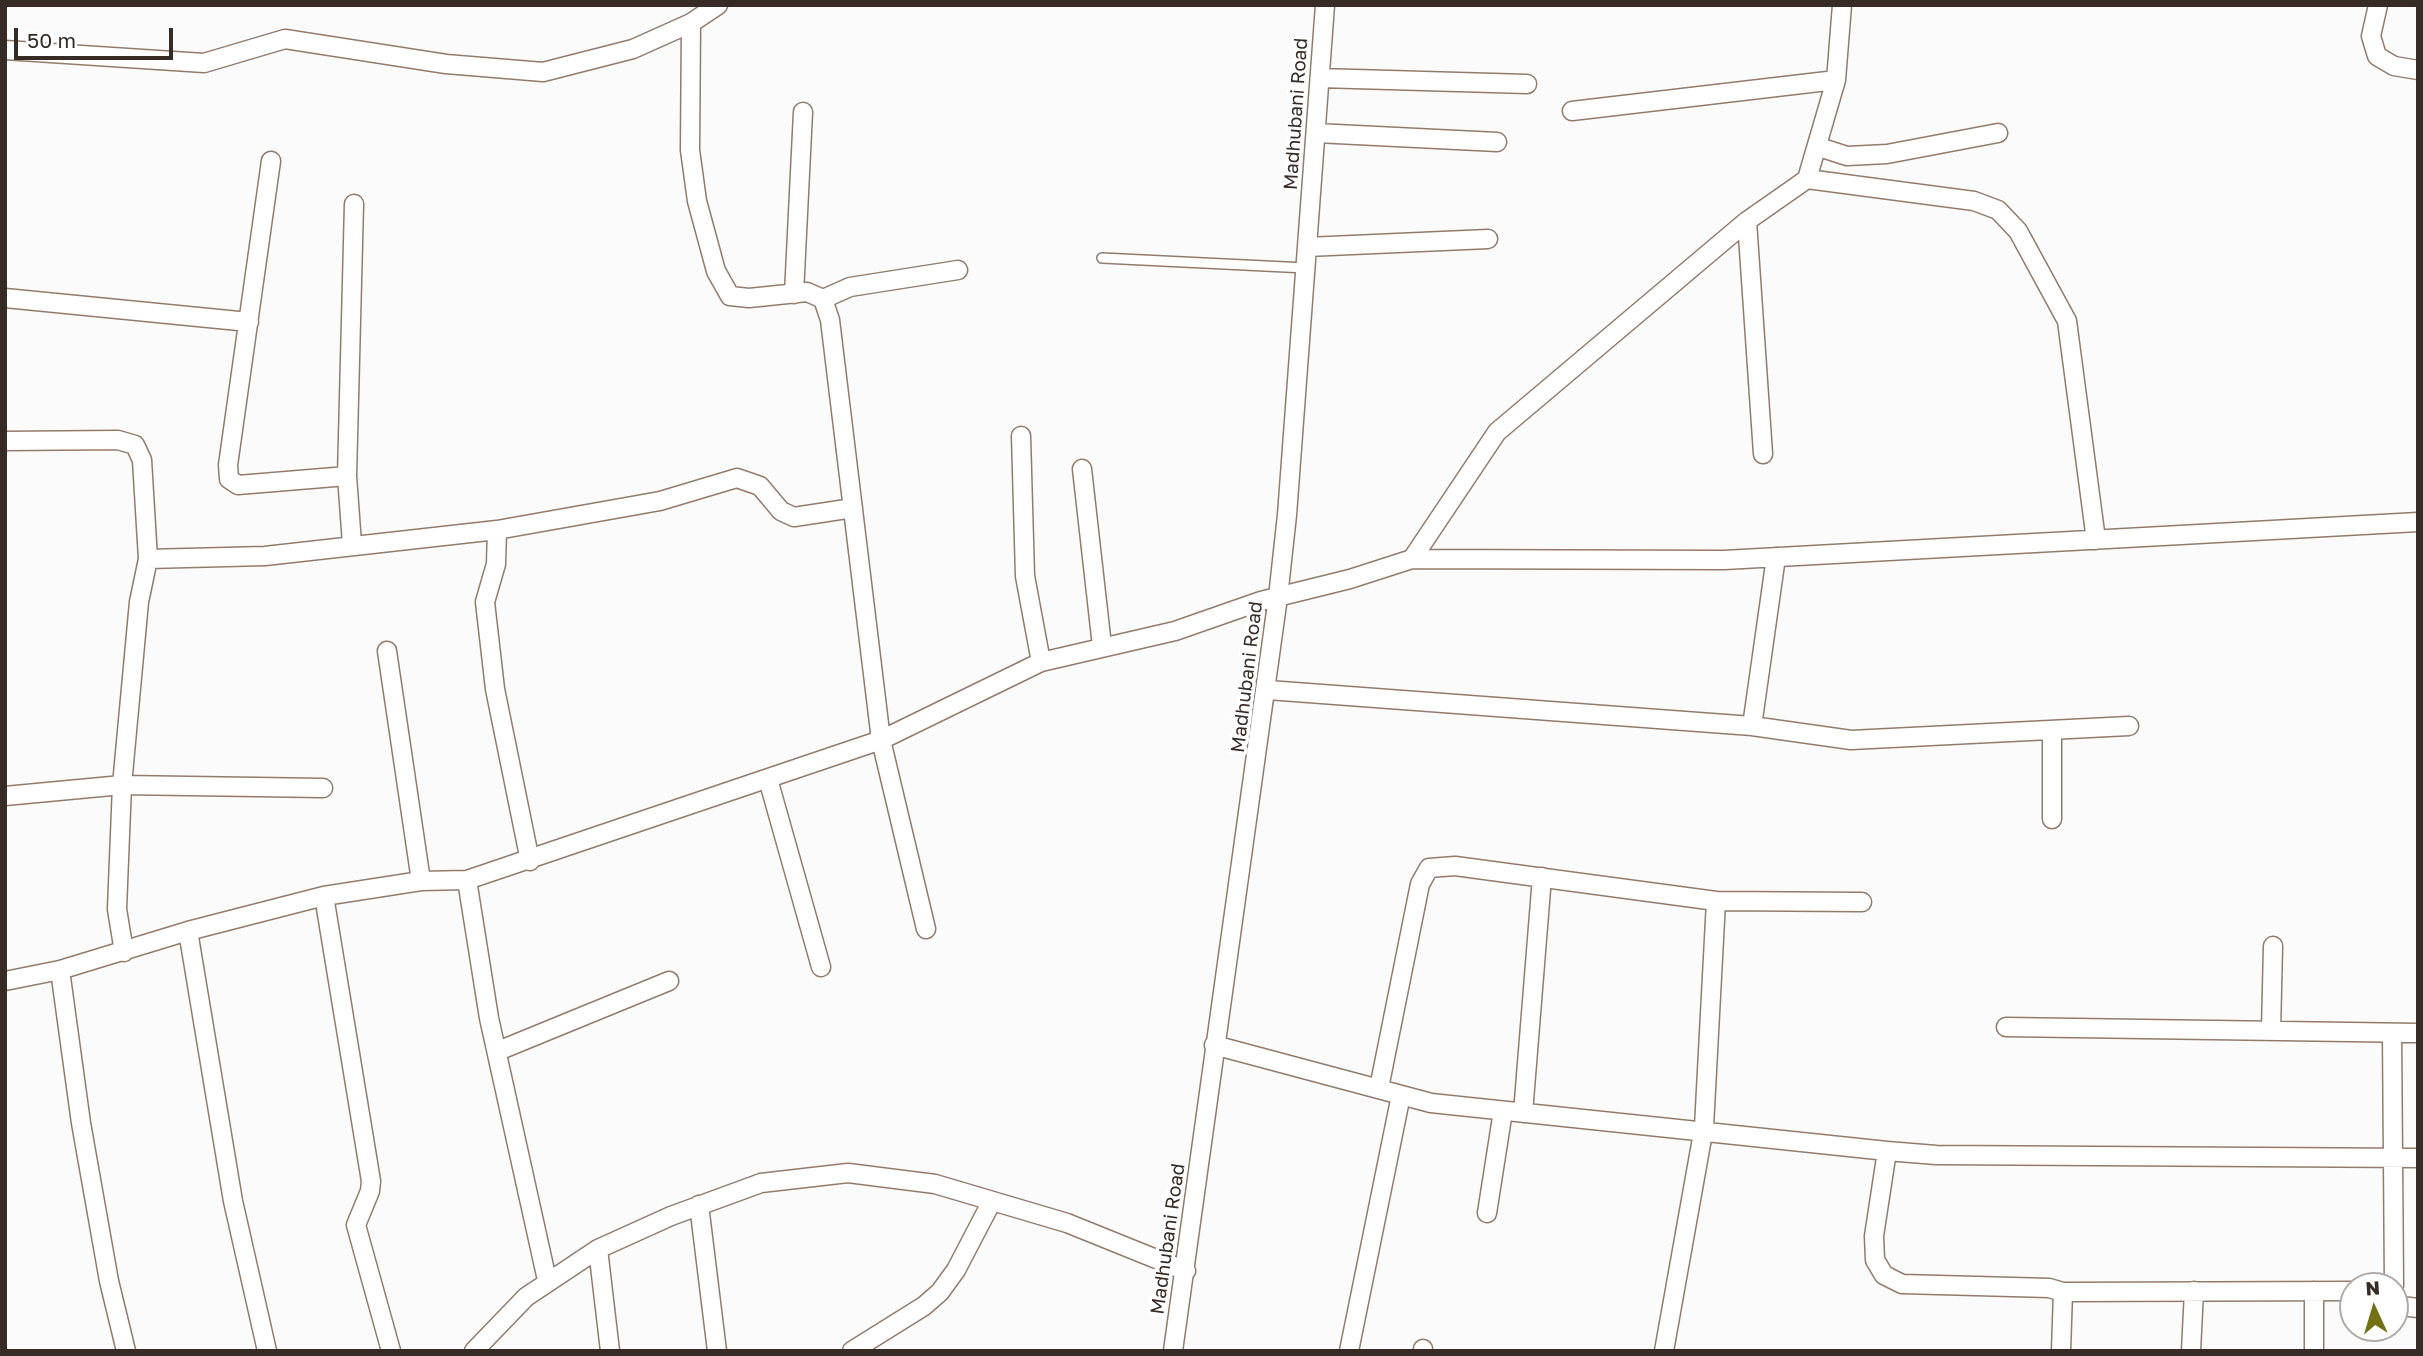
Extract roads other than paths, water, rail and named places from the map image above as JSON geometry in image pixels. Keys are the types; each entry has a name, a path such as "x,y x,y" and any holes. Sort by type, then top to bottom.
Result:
{"street":[{"path":"5,50 204,63 285,38 446,64 543,72 632,49 691,23 718,5"},
{"name":"Madhubani Road","path":"1173,1351 1186,1271 1214,1045 1268,690 1306,268 1325,5"},
{"path":"1412,559 1497,432 1746,221 1807,179 1819,147 1836,80 1842,5"},
{"path":"2378,5 2371,36 2377,56 2395,66 2418,70"},
{"path":"691,23 690,150 697,201 716,271 730,296 749,298 807,292 823,299 850,288 958,270"},
{"path":"1320,78 1527,84"},
{"path":"1572,111 1836,80"},
{"path":"794,294 803,112"},
{"path":"1819,147 1847,156 1887,154 1998,133"},
{"path":"1316,134 1497,142"},
{"path":"271,161 228,465 229,479 238,485 347,476"},
{"path":"1807,179 1973,201 1998,210 2018,230 2067,321 2096,540"},
{"path":"352,544 347,476 354,204"},
{"path":"1746,221 1763,454"},
{"path":"1307,247 1488,239"},
{"path":"5,298 248,322"},
{"path":"823,299 830,320 881,740 926,929"},
{"path":"1021,436 1025,576 1041,662"},
{"path":"5,441 118,440 135,445 142,460 148,559 139,602 122,785 117,909 124,952"},
{"path":"1082,469 1102,646"},
{"path":"148,559 265,556 352,544 497,530 660,501 737,478 760,486 780,511 794,517 853,508"},
{"path":"5,981 60,970 188,931 324,896 421,881 467,880 530,861 881,740 1041,662 1175,631 1278,597 1350,579 1412,559 1724,560 2418,522"},
{"path":"497,530 496,565 485,602 495,689 530,861"},
{"path":"1752,726 1776,557"},
{"path":"387,651 421,881"},
{"path":"1268,690 1752,726 1851,740 2129,726"},
{"path":"2052,730 2052,819"},
{"path":"768,779 821,967"},
{"path":"5,796 122,785 323,788"},
{"path":"1379,1088 1423,875 1429,868 1439,865 1716,901 1862,902"},
{"path":"1523,1113 1542,877"},
{"path":"467,880 489,1018 547,1280"},
{"path":"324,896 371,1181 370,1191 356,1225 391,1351"},
{"path":"1664,1351 1703,1133 1716,901"},
{"path":"188,931 233,1201 267,1351"},
{"path":"2271,1031 2273,946"},
{"path":"60,970 81,1123 109,1281 126,1351"},
{"path":"498,1051 669,981"},
{"path":"2006,1027 2418,1034"},
{"path":"2392,1033 2395,1272"},
{"path":"1214,1045 1431,1102 1886,1151 1936,1155 2393,1160 2418,1158"},
{"path":"1349,1351 1401,1095"},
{"path":"1488,1213 1503,1111"},
{"path":"1886,1151 1874,1237 1875,1261 1884,1275 1902,1284 2049,1288 2063,1292 2339,1291"},
{"path":"474,1351 489,1332 547,1280 597,1249 699,1205 761,1183 848,1173 935,1184 1067,1223 1186,1271"},
{"path":"852,1351 924,1306 940,1292 956,1270 992,1201"},
{"path":"699,1205 717,1351"},
{"path":"597,1249 610,1351"},
{"path":"2191,1351 2194,1291"},
{"path":"2314,1291 2314,1351"},
{"path":"2061,1351 2063,1292"}],"lane":[{"path":"1101,258 1306,268"}]}
